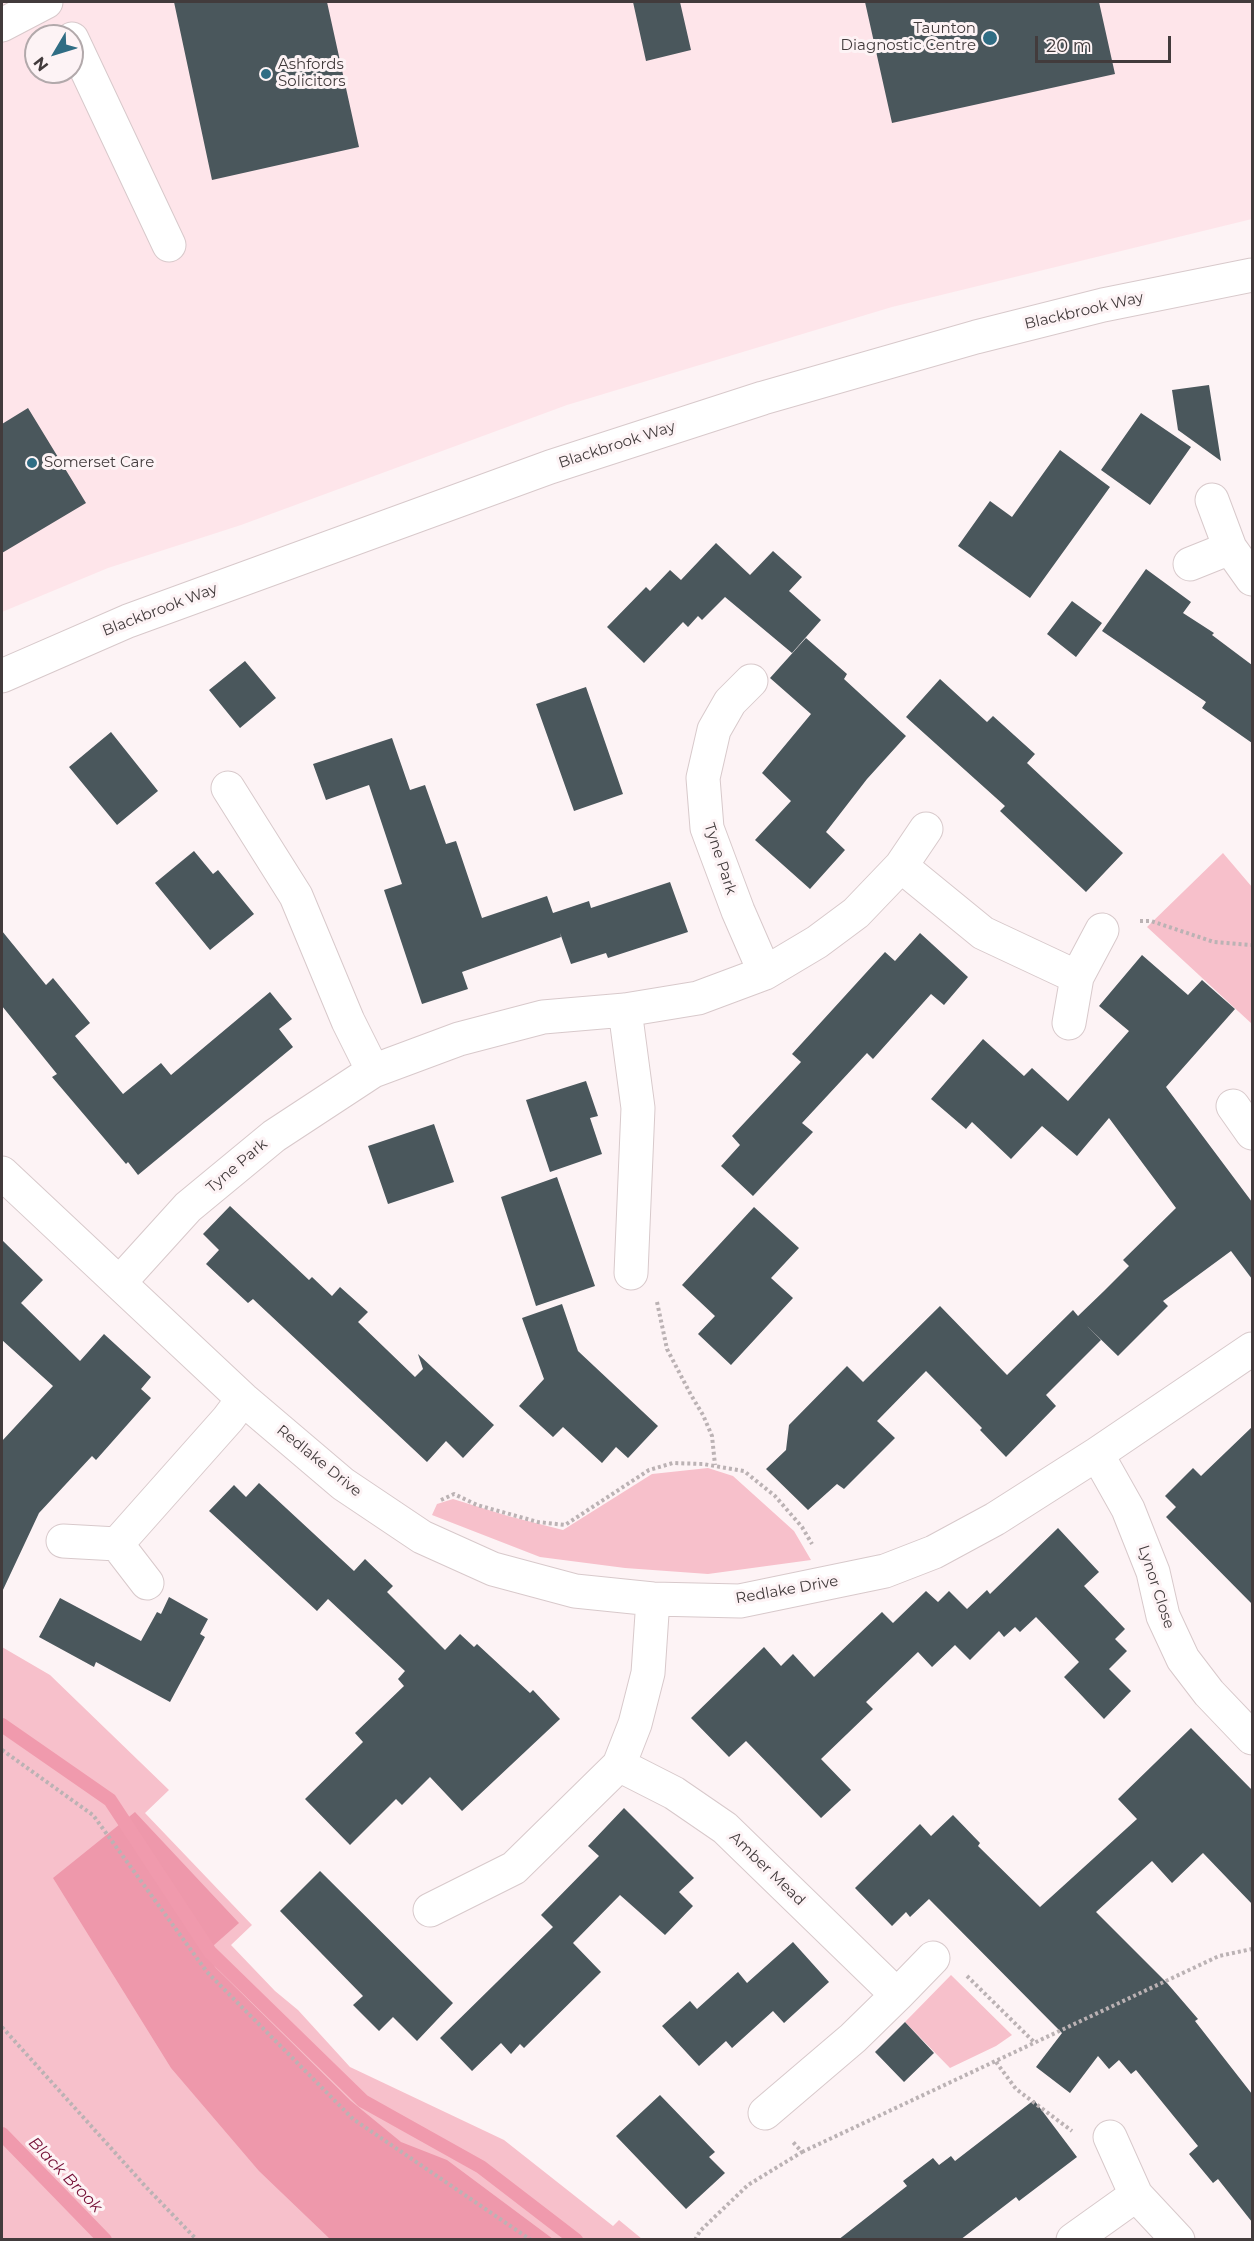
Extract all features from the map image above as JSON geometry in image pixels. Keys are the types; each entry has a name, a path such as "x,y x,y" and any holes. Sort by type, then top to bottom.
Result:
{"street":[{"path":"2,25 48,2 62,24"},
{"path":"84,65 169,245"},
{"name":"Blackbrook Way","path":"2,676 128,621 550,466 763,398 999,331 1103,305 1252,275"},
{"path":"1212,501 1230,548 1252,579"},
{"path":"1190,564 1230,548"},
{"name":"Tyne Park","path":"751,681 730,702 714,730 703,778 707,828 738,911 765,973"},
{"path":"228,788 296,896 348,1021 373,1071"},
{"name":"Tyne Park","path":"120,1282 188,1208 257,1150 274,1136 373,1071 459,1039 543,1017 625,1010 698,998 765,973 817,942 856,913 901,866 926,829"},
{"path":"901,866 983,933 1077,977"},
{"path":"1069,1023 1077,977 1102,930"},
{"path":"625,1010 638,1108 631,1273"},
{"path":"1233,1106 1252,1132"},
{"name":"Redlake Drive","path":"2,1173 243,1399 343,1484 422,1537 493,1569 575,1591 653,1599 740,1601 885,1571 934,1552 995,1519 1097,1454 1252,1349"},
{"path":"117,1544 243,1399"},
{"name":"Lynor Close","path":"1097,1454 1128,1509 1153,1572 1163,1616 1183,1659 1209,1693 1252,1738"},
{"path":"63,1541 117,1544 147,1583"},
{"path":"430,1910 514,1868 619,1764 635,1724 648,1673 653,1599"},
{"name":"Amber Mead","path":"619,1764 674,1793 725,1828 897,1995"},
{"path":"765,2113 853,2038 933,1958"},
{"path":"1110,2137 1136,2195 1178,2240"},
{"path":"1073,2240 1136,2195"}],"path":[{"path":"1102,930 1129,921 1151,921 1214,942 1252,945"},
{"path":"631,1273 642,1281 659,1304 661,1327 667,1349 712,1436 715,1465"},
{"path":"414,1531 429,1508 438,1500 454,1494 477,1505 538,1522 565,1524 649,1470 673,1463 715,1465 744,1471 775,1496 801,1527 819,1555 826,1584"},
{"path":"2,1749 93,1815 207,1972 352,2120 531,2240"},
{"path":"695,2240 700,2230 748,2185 802,2152 1219,1956 1252,1949"},
{"path":"933,1958 952,1961 1035,2043"},
{"path":"2,2027 146,2187 197,2240"},
{"path":"996,2062 1016,2090 1082,2138 1110,2137"},
{"path":"765,2113 802,2152"}],"shaded area":[{"path":"2,2 1252,2 1252,219 892,307 567,405 241,525 108,568 2,612"},
{"path":"1223,853 1252,887 1252,1024 1147,927"},
{"path":"708,1468 733,1476 794,1531 811,1560 708,1574 625,1568 540,1557 432,1515 437,1504 453,1499 563,1530 652,1474"},
{"path":"2,1647 50,1675 169,1790 145,1813 252,1925 231,1945 275,1991 298,2010 350,2067 504,2140 613,2226 619,2220 642,2239 2,2239"},
{"path":"135,1812 239,1923 205,1953 216,1968 351,2101 401,2142 447,2160 553,2239 330,2239 259,2171 171,2068 53,1878"},
{"path":"951,1975 1012,2035 996,2046 950,2068 905,2022"}],"building":[{"name":"Ashfords Solicitors","path":"174,2 327,2 359,147 212,180"},
{"path":"633,2 680,2 691,50 646,61"},
{"name":"Taunton Diagnostic Centre","path":"865,2 1099,2 1115,74 892,123"},
{"path":"1209,385 1221,461 1178,430 1172,390"},
{"name":"Somerset Care","path":"28,408 86,503 2,553 2,424"},
{"path":"1141,413 1191,447 1150,505 1101,470"},
{"path":"1060,450 1110,487 1030,598 958,546 990,501 1012,517"},
{"path":"716,543 750,575 773,551 802,577 789,591 821,620 792,653 725,597 702,620 698,616 688,627 683,622 644,663 607,627 646,587 650,591 670,570 681,580"},
{"path":"1146,569 1191,602 1183,613 1214,633 1212,635 1252,665 1252,743 1202,708 1206,702 1102,631"},
{"path":"1072,601 1102,623 1076,657 1047,634"},
{"path":"806,638 847,674 844,679 906,736 867,779 826,832 845,850 810,889 755,840 791,801 762,773 811,714 770,678"},
{"path":"245,661 276,698 240,728 209,690"},
{"path":"940,679 987,722 993,716 1035,754 1027,763 1123,853 1086,892 1000,811 1005,806 906,717"},
{"path":"586,687 623,794 574,811 536,704"},
{"path":"111,732 158,791 117,825 69,767"},
{"path":"392,738 410,790 425,785 446,844 456,841 482,918 547,896 553,913 589,901 591,908 670,882 688,932 608,958 606,953 571,964 560,933 561,937 462,972 468,989 422,1004 384,890 402,884 369,785 326,800 313,764"},
{"path":"194,851 213,874 218,870 254,914 210,950 155,883"},
{"path":"2,931 46,985 53,978 90,1023 75,1036 123,1094 161,1063 171,1075 270,992 292,1019 279,1029 293,1047 138,1175 52,1077 57,1074 2,1006"},
{"path":"920,933 968,977 944,1005 931,994 873,1059 867,1053 802,1123 813,1132 753,1196 721,1166 740,1145 732,1136 801,1062 792,1054 885,952 895,961"},
{"path":"1142,955 1188,995 1202,980 1235,1009 1166,1087 1252,1202 1252,1279 1231,1251 1163,1301 1168,1306 1118,1356 1087,1326 1101,1340 1046,1395 1056,1406 1006,1457 980,1430 982,1428 926,1371 877,1421 895,1438 844,1489 837,1484 808,1510 766,1469 786,1450 789,1425 847,1366 863,1382 940,1306 1007,1375 1073,1310 1078,1316 1104,1291 1129,1266 1123,1260 1176,1208 1109,1118 1077,1156 1042,1126 1011,1159 972,1122 966,1129 931,1099 983,1039 1024,1076 1032,1068 1068,1101 1129,1031 1099,1006"},
{"path":"586,1081 598,1116 590,1118 602,1154 550,1172 526,1100"},
{"path":"434,1124 454,1182 388,1204 368,1146"},
{"path":"557,1177 595,1286 536,1306 501,1197"},
{"path":"230,1206 309,1280 312,1277 332,1296 340,1287 368,1312 358,1322 415,1377 423,1369 418,1354 494,1425 463,1458 446,1441 427,1462 253,1299 248,1303 206,1264 219,1250 203,1234"},
{"path":"754,1207 799,1248 771,1278 793,1298 731,1365 698,1334 715,1316 682,1285"},
{"path":"2,1240 43,1280 21,1303 80,1361 104,1334 151,1377 141,1389 151,1398 96,1460 92,1456 39,1513 2,1592 2,1441 53,1386 2,1340"},
{"path":"562,1304 578,1351 658,1426 628,1458 616,1447 602,1463 563,1427 553,1437 519,1406 544,1379 522,1318"},
{"path":"1252,1427 1252,1604 1166,1517 1176,1507 1165,1496 1193,1468 1201,1476"},
{"path":"259,1483 354,1571 365,1559 393,1586 387,1592 445,1650 460,1634 474,1647 477,1644 530,1693 533,1690 560,1719 462,1811 430,1777 402,1805 396,1799 350,1845 305,1799 363,1742 355,1733 404,1686 398,1679 405,1671 328,1599 317,1611 209,1511 234,1485 246,1497"},
{"path":"1058,1528 1099,1572 1084,1586 1125,1629 1115,1639 1127,1651 1109,1669 1131,1691 1104,1719 1064,1677 1079,1662 1036,1617 1020,1632 1015,1627 1004,1637 999,1631 970,1660 955,1645 932,1667 918,1652 866,1702 873,1709 821,1759 851,1790 821,1818 746,1741 729,1757 691,1718 764,1647 781,1666 793,1654 814,1677 882,1612 893,1623 926,1591 938,1602 949,1591 967,1609 987,1590 990,1594"},
{"path":"169,1597 208,1619 200,1634 205,1637 170,1702 96,1662 94,1667 39,1637 60,1598 141,1641 157,1612 161,1614"},
{"path":"1191,1728 1252,1790 1252,1904 1203,1853 1172,1883 1152,1861 1096,1912 1167,1983 1198,2019 1195,2021 1252,2094 1252,2222 1218,2179 1213,2183 1189,2154 1198,2146 1136,2070 1131,2074 1119,2060 1109,2069 1098,2056 1070,2093 1036,2067 1062,2033 929,1899 910,1917 906,1912 892,1926 855,1888 920,1824 931,1836 953,1815 980,1843 978,1846 1040,1907 1137,1819 1118,1799"},
{"path":"624,1808 694,1878 679,1892 693,1906 665,1935 620,1895 573,1943 601,1972 524,2048 520,2044 511,2054 501,2043 472,2071 440,2038 553,1927 541,1915 599,1856 588,1846"},
{"path":"320,1871 453,2003 417,2041 393,2017 379,2031 353,2005 363,1996 280,1911"},
{"path":"793,1942 829,1982 784,2023 773,2011 732,2048 726,2041 699,2066 662,2026 690,2001 697,2009 738,1972 747,1983"},
{"path":"905,2022 934,2053 904,2082 875,2052"},
{"path":"660,2095 715,2152 709,2157 725,2173 686,2209 616,2136"},
{"path":"1034,2100 1077,2157 1019,2201 1016,2197 960,2240 838,2240 907,2186 903,2181 933,2158 939,2165 951,2156 955,2161"}],"waterway":[{"path":"2,1725 110,1800 210,1952 363,2101 481,2167 576,2240"},
{"name":"Black Brook","path":"2,2134 105,2240"}],"place":[{"name":"Taunton Diagnostic Centre","path":"990,38"},
{"name":"Ashfords Solicitors","path":"266,74"},
{"name":"Somerset Care","path":"32,463"}]}
